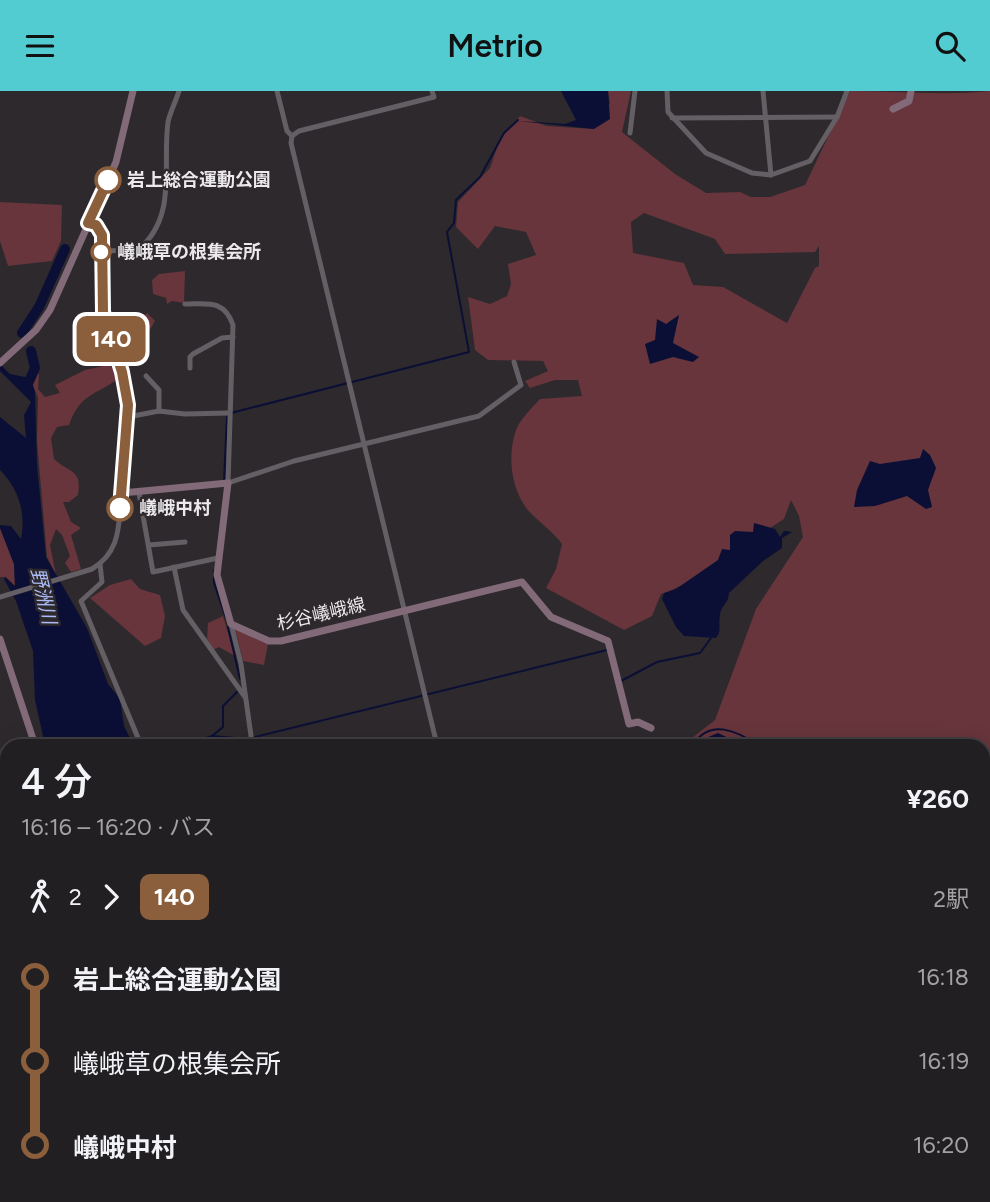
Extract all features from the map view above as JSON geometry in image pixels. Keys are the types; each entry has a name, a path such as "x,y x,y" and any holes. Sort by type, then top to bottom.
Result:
{"main road":[{"path":"0,363 36,330 50,310 124,141 133,91"},
{"path":"893,109 909,101 911,91"},
{"path":"88,223 100,229 103,312 122,372 128,417 122,493 228,483 218,558 218,587 230,624"},
{"name":"杉谷嶬峨線","path":"230,624 274,642 522,582 551,617 608,641 629,724 638,722 651,728"},
{"path":"0,639 32,739"}],"street":[{"path":"101,251 138,250 155,232 167,194 168,118 179,91"},
{"path":"276,91 287,131 292,136"},
{"path":"432,91 434,97 299,131 292,136 290,143 436,739"},
{"path":"630,134 635,91"},
{"path":"667,91 668,112 706,153 752,173 771,175 807,165 836,117 846,91"},
{"path":"763,91 771,175"},
{"path":"672,118 836,117"},
{"path":"185,304 210,302 224,309 233,325 228,413 228,483 295,461 484,414 521,385 514,362"},
{"path":"190,368 190,357 193,354 222,338 233,337"},
{"path":"146,376 159,390 159,411"},
{"path":"128,417 159,411 185,414 228,413"},
{"path":"0,597 100,564 115,548 122,493"},
{"path":"139,493 153,572 218,558"},
{"path":"149,545 186,542"},
{"path":"100,564 102,582 81,601 138,739"},
{"path":"174,567 183,610 246,698"},
{"path":"230,624 246,698 251,739"},
{"path":"0,664 6,657"}],"shaded area":[{"path":"608,91 631,91 622,132 675,174 706,193 740,192 751,197 770,197 805,185 850,91 990,91 990,739 691,739 715,720 756,609 803,537 799,516 791,500 784,519 770,528 754,524 754,532 710,567 686,583 661,594 652,616 624,630 546,588 556,569 562,544 531,514 517,491 511,461 513,440 520,422 540,399 582,396 578,380 555,380 530,388 525,381 548,371 543,361 488,360 475,350 468,297 490,304 507,296 511,284 508,264 536,255 526,232 495,226 478,249 456,227 458,202 490,168 500,139 520,116 547,126 594,129 610,103","holes":["644,213 715,239 725,254 815,252 819,246 819,266 815,268 787,323 723,287 693,285 684,263 633,253 631,222"]},
{"path":"0,202 62,205 61,241 52,261 8,266 0,241"},
{"path":"185,271 184,303 172,301 167,304 166,298 153,294 152,280 159,274"},
{"path":"147,313 155,321 142,343 145,359 125,369 119,357 130,349 128,335"},
{"path":"108,365 119,372 120,377 84,400 69,425 57,427 51,438 54,459 77,476 78,495 69,502 63,502 71,522 81,528 71,535 81,569 71,572 65,563 70,556 62,535 56,529 50,545 56,575 47,557 37,441 38,398 29,374 32,369 39,374 38,389 45,397 60,393 55,385 85,370"},
{"path":"0,528 14,564 15,586 6,577 0,577"},
{"path":"131,579 140,589 160,595 165,616 161,638 145,646 90,598 110,585"},
{"path":"223,616 235,656 219,647 213,650 207,639 208,623"},
{"path":"235,629 268,644 264,665 243,661"}],"water":[{"path":"561,91 608,91 610,119 594,129 518,121 565,124 576,120"},
{"path":"679,315 673,343 699,357 693,362 673,357 650,364 645,344 655,340 657,319 666,324"},
{"name":"野洲川","path":"0,364 10,374 30,378 35,392 37,465 46,557 87,628 108,684 120,699 124,726 130,739 44,739 35,700 33,651 16,601 4,579 5,577 15,586 14,564 0,528 0,525 11,526 21,539 20,502 7,477 0,470 0,417 26,438 24,415 31,402 0,371"},
{"path":"923,449 930,455 936,468 928,490 932,507 926,509 907,496 875,506 854,507 857,490 870,461 880,464 920,458"},
{"path":"754,523 775,529 780,537 784,531 792,532 782,538 782,548 763,561 729,593 721,612 716,638 684,636 676,627 662,599 664,593 676,589 718,560 722,549 730,550 730,535 735,531 753,532"},
{"path":"718,733 730,739 703,739"}],"waterway":[{"path":"231,413 469,352 447,232 454,223 456,200 480,177 504,133 518,120"},
{"path":"22,333 39,307 65,249"},
{"path":"29,390 27,386 35,368 31,351"},
{"path":"224,481 227,417"},
{"path":"214,570 214,583 226,618"},
{"path":"228,627 240,679"},
{"path":"621,681 657,662 700,653 711,638"},
{"path":"247,739 607,650"},
{"path":"212,736 223,727 223,706 238,691"},
{"path":"698,739 716,729 733,732 748,739"},
{"path":"204,739 212,736 247,739"}],"bus line":[{"name":"140","path":"108,180 88,223 96,225 102,235 100,295 122,372 128,405 120,508"}],"place":[{"name":"岩上総合運動公園","path":"108,180"},
{"name":"嶬峨草の根集会所","path":"101,252"},
{"name":"嶬峨中村","path":"120,508"}]}
